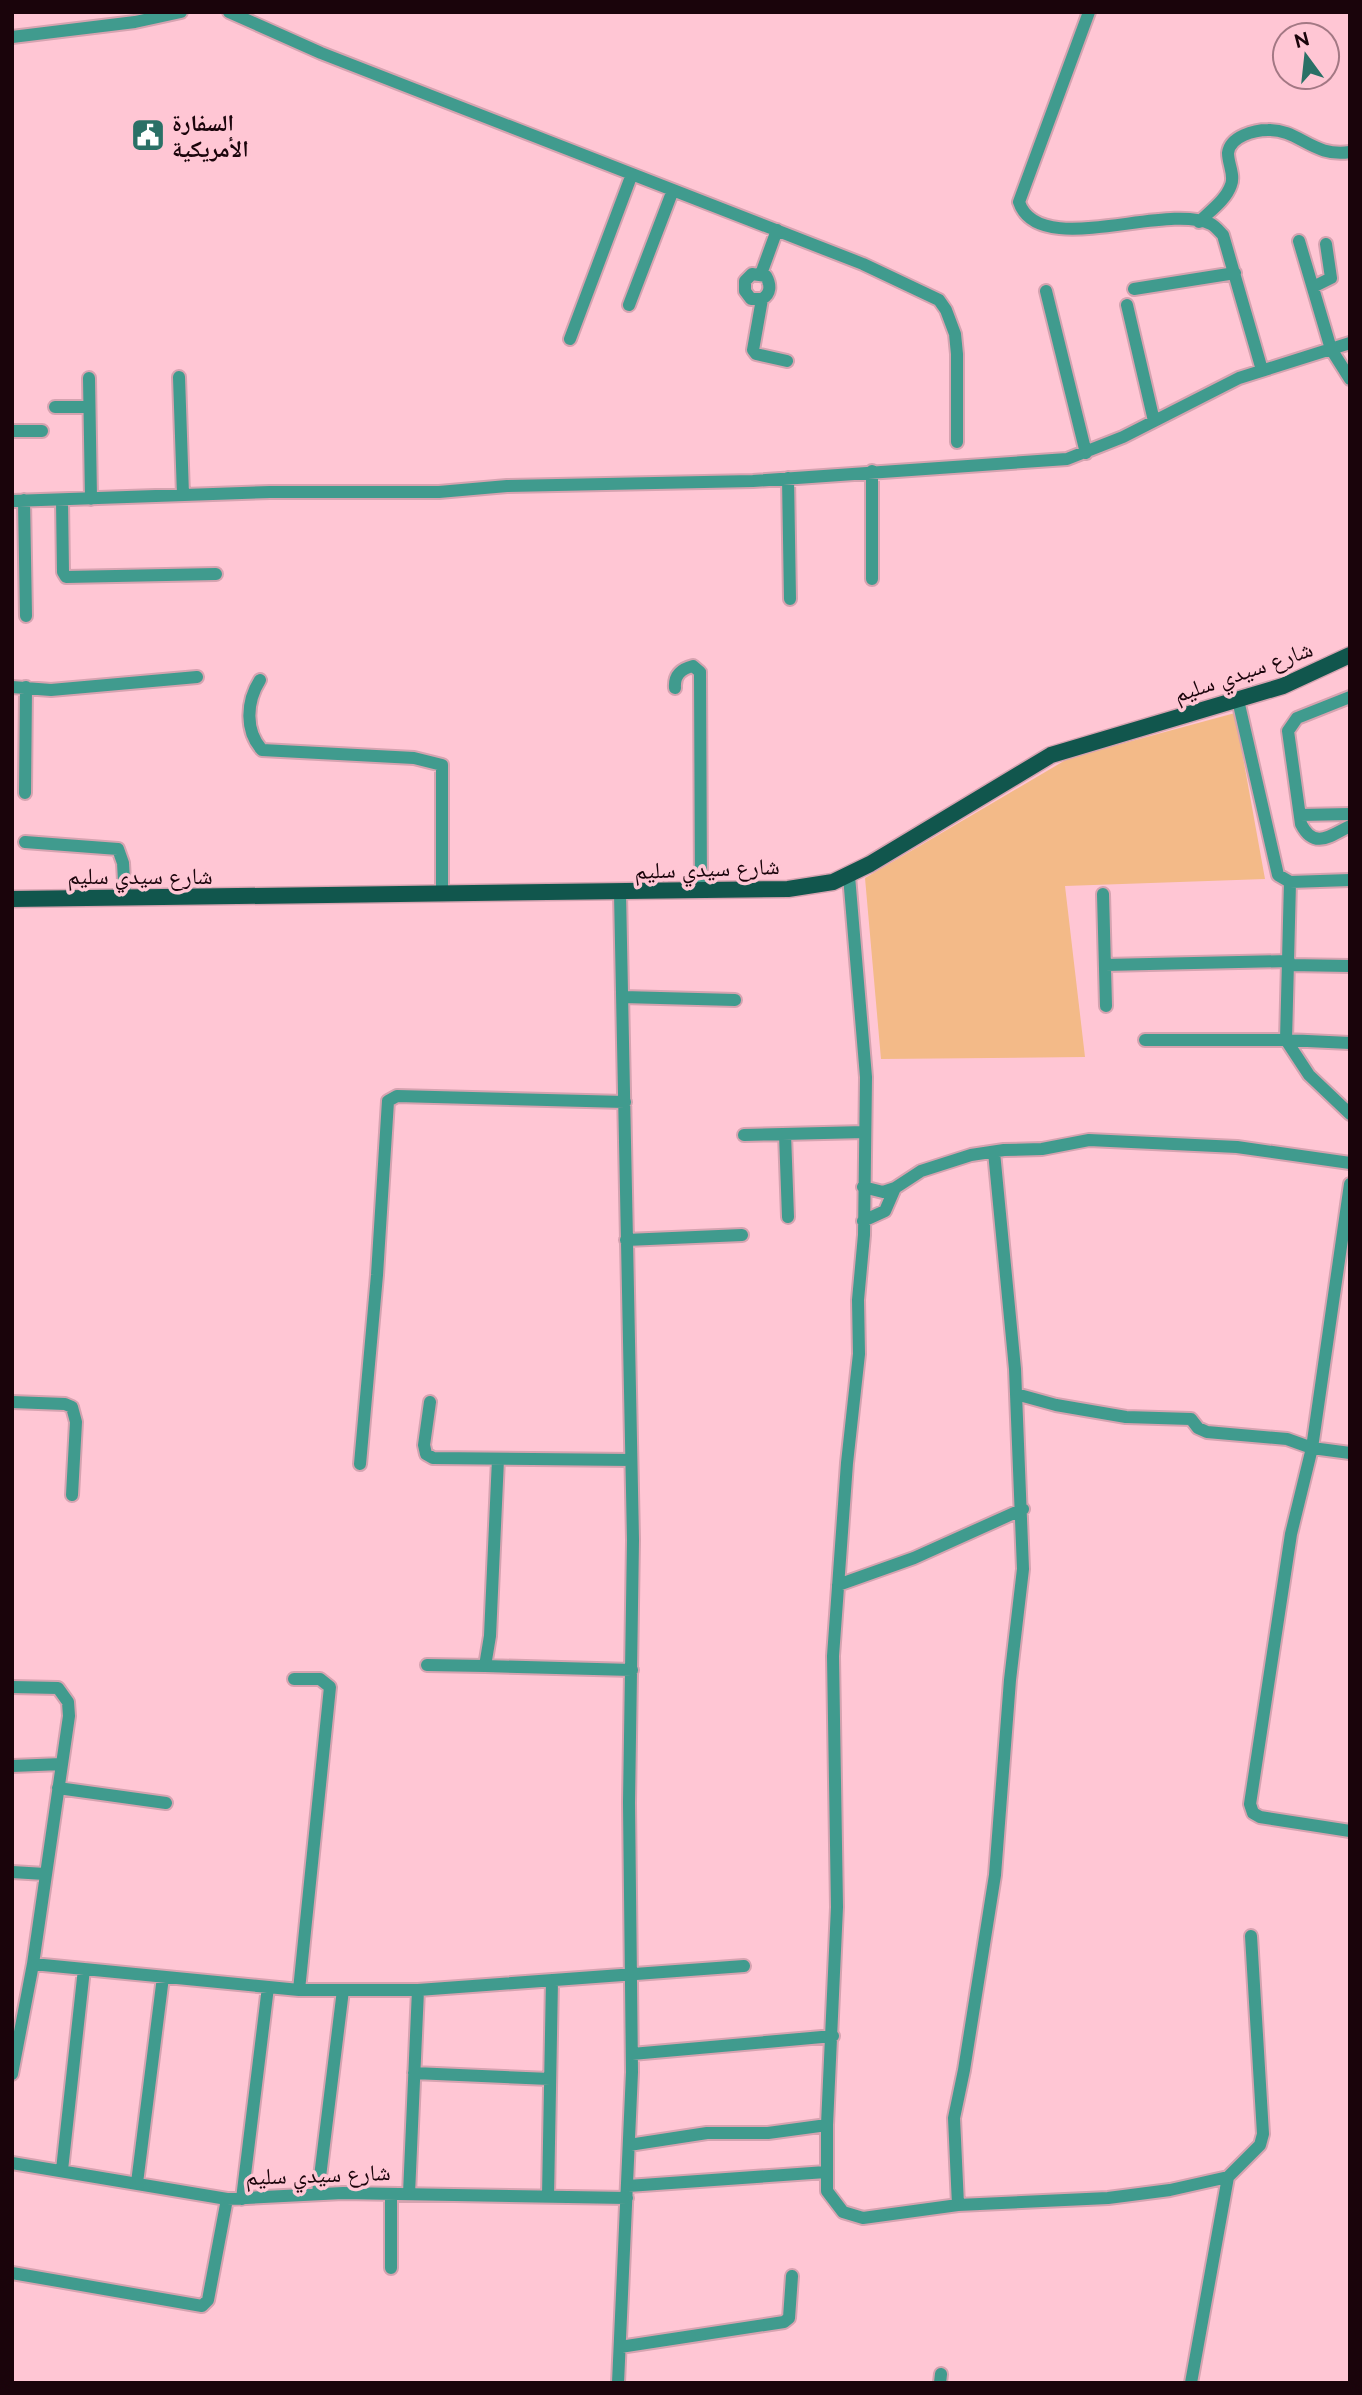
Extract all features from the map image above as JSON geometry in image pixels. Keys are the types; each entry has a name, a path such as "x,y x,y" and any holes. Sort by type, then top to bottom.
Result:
{"main road":[{"name":"شارع سيدي سليم","path":"12,899 620,893 814,886 849,876 1051,755 1306,678 1350,655"}],"street":[{"path":"12,37 135,22 181,12"},
{"path":"229,12 321,53 863,264 939,300 955,334 957,442"},
{"path":"1089,12 1018,202 1021,211 1028,219 1060,230 1106,224 1212,224 1223,235 1262,370"},
{"path":"1199,222 1228,193 1233,180 1228,153 1233,143 1244,135 1276,130 1328,154 1350,152"},
{"path":"570,339 632,174"},
{"path":"629,304 673,190"},
{"path":"761,274 777,230"},
{"path":"1299,241 1331,349 1350,379"},
{"path":"1313,287 1331,278 1326,244"},
{"path":"1135,289 1234,273"},
{"path":"761,274 767,279 770,287 768,294 762,299 751,299 744,288 750,275 761,274"},
{"path":"1046,291 1086,453"},
{"path":"762,299 753,350 756,354 787,361"},
{"path":"1127,305 1154,421"},
{"path":"26,616 18,500 439,492 507,485 789,478 1047,462 1086,453 1262,370 1350,343"},
{"path":"179,377 183,495"},
{"path":"89,378 91,499"},
{"path":"55,407 89,407"},
{"path":"12,431 43,431"},
{"path":"872,471 873,579"},
{"path":"789,478 790,599"},
{"path":"62,500 63,572 66,577 216,574"},
{"path":"675,688 674,681 680,671 693,666 701,672 701,891"},
{"path":"25,793 19,687 51,690 197,677"},
{"path":"260,680 249,711 254,738 262,750 414,758 442,765 442,895"},
{"path":"1350,697 1297,718 1288,731 1300,815 1307,835 1312,839 1325,838 1350,826"},
{"path":"1238,699 1278,875 1290,882 1350,880"},
{"path":"1300,815 1350,814"},
{"path":"25,842 118,849 123,863 125,898"},
{"path":"849,876 866,1077 863,1222 858,1300 859,1354 838,1585 832,1707 837,1895 826,2172 831,2200 843,2212 852,2216 876,2217 958,2205 1108,2198 1170,2190 1228,2177 1260,2145 1263,2134 1251,1936"},
{"path":"1290,882 1286,1040 1316,1083 1350,1114"},
{"path":"618,2383 632,2054 628,1803 632,1670 631,1460 620,893"},
{"path":"1103,894 1106,1006"},
{"path":"1105,965 1289,963 1350,966"},
{"path":"623,997 735,1000"},
{"path":"1145,1040 1350,1043"},
{"path":"360,1464 377,1275 388,1101 397,1096 625,1102"},
{"path":"744,1135 865,1132"},
{"path":"785,1134 788,1217"},
{"path":"863,1187 874,1191 895,1188 935,1165 994,1152 1113,1139 1237,1147 1350,1163"},
{"path":"958,2205 954,2118 970,2039 1003,1807 1010,1679 1024,1569 1016,1394 994,1152"},
{"path":"1350,1184 1312,1448 1291,1534 1250,1804 1253,1813 1260,1817 1350,1831"},
{"path":"863,1222 885,1211 895,1188"},
{"path":"626,1240 742,1235"},
{"path":"1016,1394 1056,1405 1125,1417 1191,1419 1199,1429 1207,1432 1287,1439 1312,1448 1350,1453"},
{"path":"12,1402 65,1404 72,1407 76,1422 72,1495"},
{"path":"430,1402 424,1446 429,1457 631,1460"},
{"path":"485,1666 490,1636 498,1459"},
{"path":"838,1585 914,1558 1023,1509"},
{"path":"426,1665 632,1670"},
{"path":"294,1679 320,1679 330,1687 299,1990"},
{"path":"12,1687 49,1685 58,1688 64,1694 69,1716 33,1964 12,2074"},
{"path":"12,1766 62,1764"},
{"path":"58,1788 166,1803"},
{"path":"12,1872 46,1874"},
{"path":"33,1964 299,1990 418,1990 744,1966"},
{"path":"62,2171 84,1969"},
{"path":"137,2183 163,1977"},
{"path":"548,2197 552,1980"},
{"path":"242,2199 268,1987"},
{"path":"318,2193 343,1990"},
{"path":"409,2194 418,1990"},
{"path":"632,2054 833,2036"},
{"path":"414,2073 550,2079"},
{"path":"629,2145 706,2133 768,2133 827,2125"},
{"name":"شارع سيدي سليم","path":"12,2163 227,2199 318,2193 548,2197 826,2172"},
{"path":"1191,2383 1228,2177"},
{"path":"391,2194 391,2268"},
{"path":"12,2273 202,2306 208,2300 227,2199"},
{"path":"620,2347 784,2322 789,2318 792,2276"}],"shaded area":[{"path":"1235,713 1265,879 1065,886 1085,1057 881,1059 865,878 1069,758"}],"place":[{"name":"السفارة الأمريكية","path":"148,135"}]}
